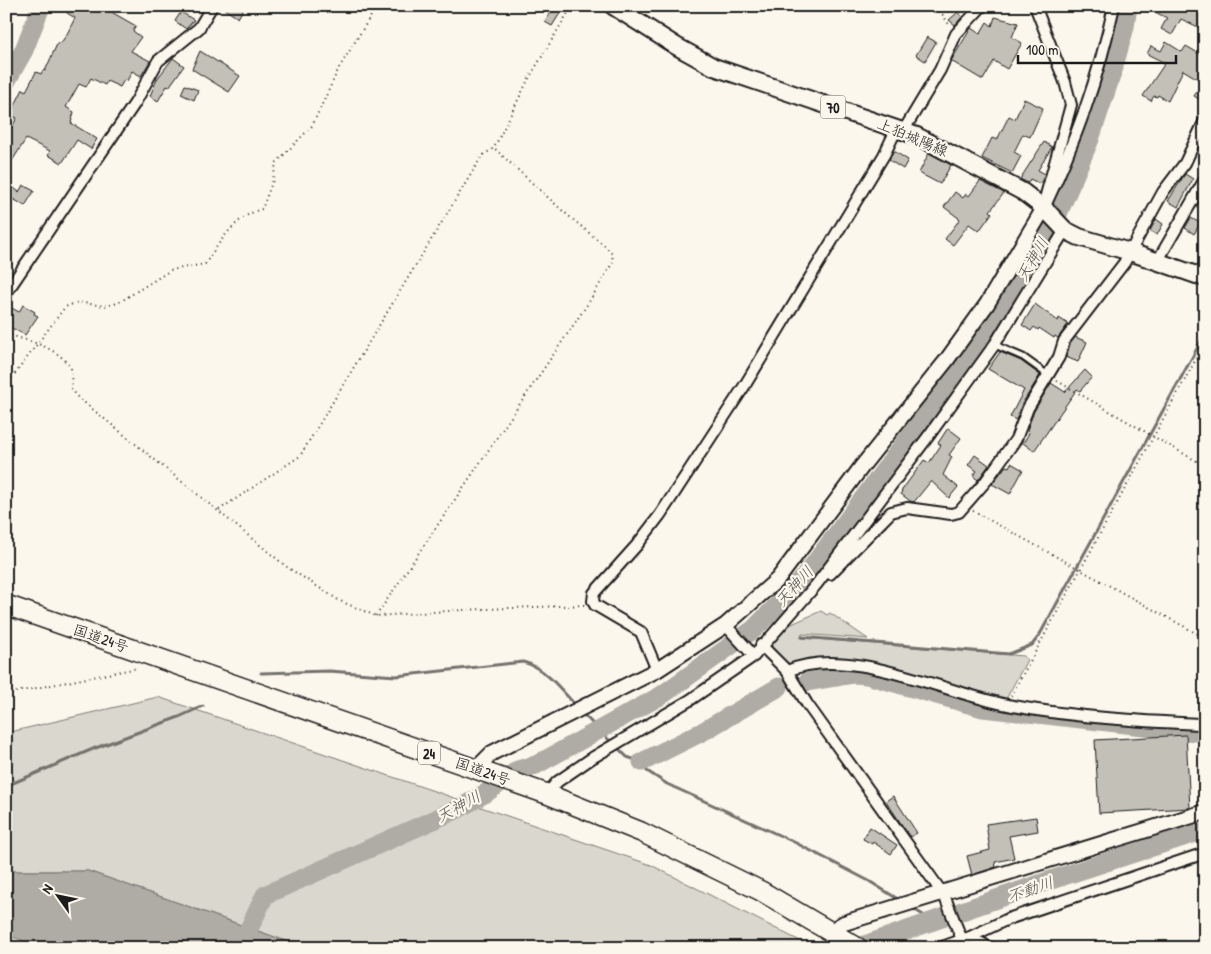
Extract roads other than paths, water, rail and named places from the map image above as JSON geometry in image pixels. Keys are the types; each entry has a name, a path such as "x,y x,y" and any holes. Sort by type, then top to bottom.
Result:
{"highway":[{"name":"国道24号","path":"6,606 547,794 641,832 761,891 858,948"}],"main road":[{"name":"上狛城陽線","path":"613,6 676,46 714,67 901,129 993,174 1023,192 1047,211 1063,228 1079,237 1204,276"}],"street":[{"path":"6,293 135,103 158,61 199,28 212,6"},
{"path":"657,670 641,632 595,605 593,601 594,593 631,552 660,515 745,385 884,155 940,70 956,34 982,6"},
{"path":"1035,6 1065,82 1070,105 1046,187 1047,211"},
{"path":"476,769 492,753 657,670 728,628 778,579 863,465 946,361 987,304 1047,211 1080,129 1104,54 1114,6"},
{"path":"816,585 828,576 891,512 907,508 951,514 959,512 986,481 1016,439 1028,408 1049,376 1059,357 1064,341 1114,277 1130,252 1163,192 1185,163 1205,120"},
{"path":"1157,262 1205,179"},
{"path":"547,794 557,782 592,758 690,700 761,646 816,585 995,344 1063,228"},
{"path":"728,628 752,654"},
{"path":"761,646 787,672 807,704 945,897 964,936 990,948"},
{"path":"787,672 796,668 830,663 854,664 898,674 977,699 1006,705 1115,719 1199,724"},
{"path":"834,933 844,923 945,897 1205,812"},
{"path":"939,948 1008,918 1205,853"}],"lane":[{"path":"995,344 1024,357 1049,376"}],"waterway":[{"path":"6,82 24,50 41,6"},
{"name":"天神川","path":"240,948 265,895 458,809 486,793 518,770 536,765 662,695 754,629 803,579 993,325 1058,214 1090,139 1112,73 1125,27 1128,6"},
{"path":"802,637 1009,654 1032,645 1039,636 1205,334"},
{"name":"天神川","path":"754,629 759,628"},
{"path":"261,673 329,671 396,676 523,662 546,674 577,707"},
{"path":"807,682 854,674 867,675 983,708 1205,733"},
{"path":"642,762 702,732 779,687"},
{"path":"6,786 93,749 179,717 203,706"},
{"name":"天神川","path":"581,712 612,743"},
{"path":"617,747 627,757 642,762 647,771 667,784 794,842 869,881 901,901"},
{"name":"不動川","path":"856,948 1048,881 1205,830"},
{"path":"910,907 935,922"}]}
